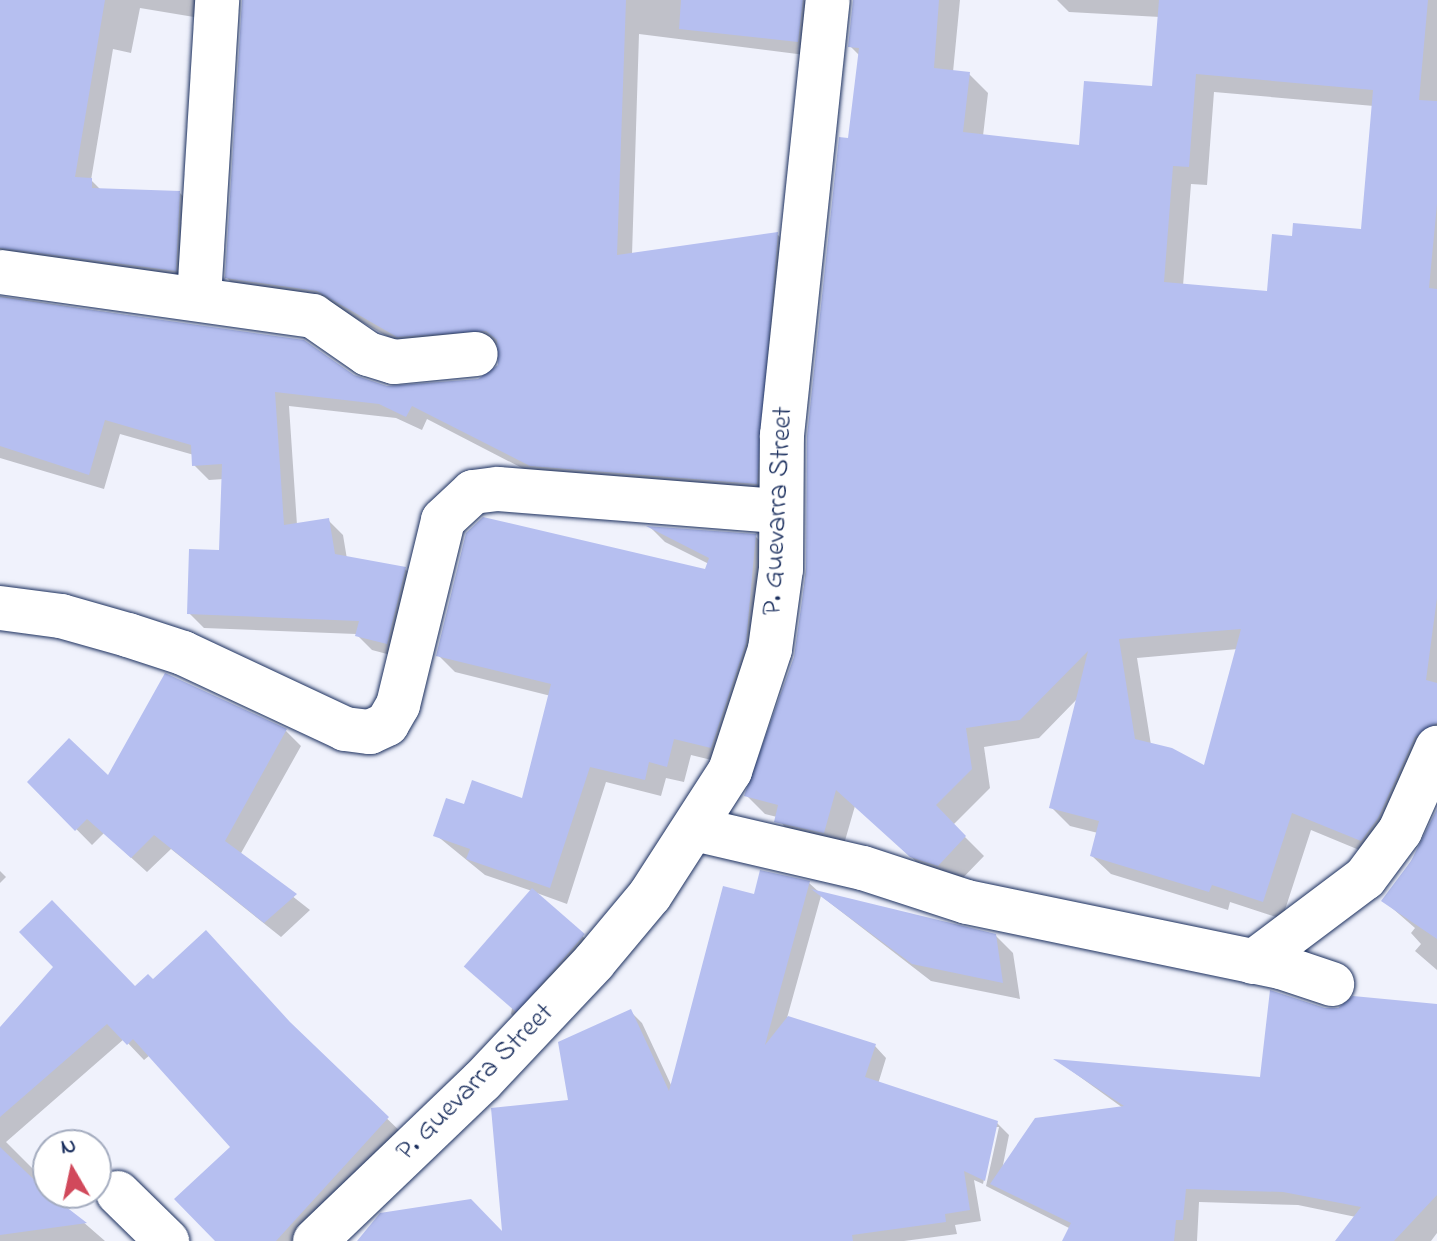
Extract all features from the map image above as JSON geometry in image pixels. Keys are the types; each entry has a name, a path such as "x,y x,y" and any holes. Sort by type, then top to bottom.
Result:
{"street":[{"path":"199,298 217,0"},
{"name":"P. Guevarra Street","path":"315,1241 537,1025 650,895 730,771 770,649 781,569 777,511 792,316 828,0"},
{"path":"0,272 313,316 368,354 394,362 476,354"},
{"path":"0,608 61,616 156,644 345,729 370,732 387,724 398,705 443,520 473,492 498,489 777,511"},
{"path":"1253,962 1365,878 1400,831 1437,748"},
{"path":"695,829 863,868 967,902 1253,962 1332,984"},
{"path":"118,1193 167,1241"}],"building":[{"path":"0,0 105,0 75,177 92,178 92,188 180,191 176,271 0,248"},
{"path":"242,0 626,0 617,255 778,232 757,484 530,466 412,406 406,417 379,404 275,392 284,525 329,518 335,554 406,567 387,644 355,636 359,621 187,614 189,549 219,550 222,464 192,466 191,445 105,420 89,475 0,446 0,297 304,340 354,375 387,386 478,379 498,365 497,340 486,331 397,337 317,291 225,278"},
{"path":"681,0 803,0 798,42 679,29"},
{"path":"853,0 939,0 934,68 970,72 963,132 1079,145 1084,81 1152,86 1159,0 1428,0 1419,100 1437,101 1437,204 1429,288 1437,289 1437,598 1426,680 1437,683 1437,723 1415,737 1378,818 1361,841 1292,813 1263,902 1212,885 1209,892 1090,856 1099,821 1049,808 1088,651 1020,720 966,728 972,769 936,805 966,836 938,866 910,857 836,790 824,833 774,822 778,805 744,796 794,657 806,572 807,436 839,137 848,138 859,48 848,47","holes":["1196,74 1373,90 1361,229 1293,223 1292,236 1272,234 1267,291 1164,282 1173,166 1189,167","1241,629 1204,765 1172,748 1135,739 1119,639"]},
{"path":"483,517 705,569 709,558 646,526 756,534 746,643 711,748 674,739 667,767 649,762 645,780 590,767 550,888 466,859 470,849 433,836 446,798 464,804 472,780 522,798 551,684 436,656 466,533"},
{"path":"165,673 287,729 225,841 297,894 264,923 154,835 131,858 87,819 75,831 27,782 69,738 108,775"},
{"path":"1437,809 1437,939 1381,901 1411,861"},
{"path":"760,870 810,881 765,1045 788,1016 876,1044 865,1077 998,1121 985,1181 964,1171 970,1210 945,1214 946,1222 852,1235 853,1241 357,1241 380,1213 471,1199 502,1231 491,1108 568,1100 558,1042 631,1009 669,1091 723,886 754,894"},
{"path":"532,888 585,934 517,1012 464,966"},
{"path":"811,889 996,934 1003,983 912,964"},
{"path":"52,900 135,986 148,974 153,979 206,930 290,1022 389,1117 276,1241 215,1241 174,1199 230,1147 133,1039 127,1045 107,1024 0,1117 0,1027 53,967 19,932"},
{"path":"1270,990 1325,1008 1338,1008 1353,996 1437,1004 1437,1195 1394,1241 1335,1241 1361,1207 1283,1192 1186,1189 1183,1220 1176,1220 1174,1241 1062,1241 1071,1223 990,1184 1035,1118 1124,1106 1053,1059 1260,1077"},
{"path":"0,1147 32,1178 32,1209 69,1209 87,1223 0,1235"}]}
